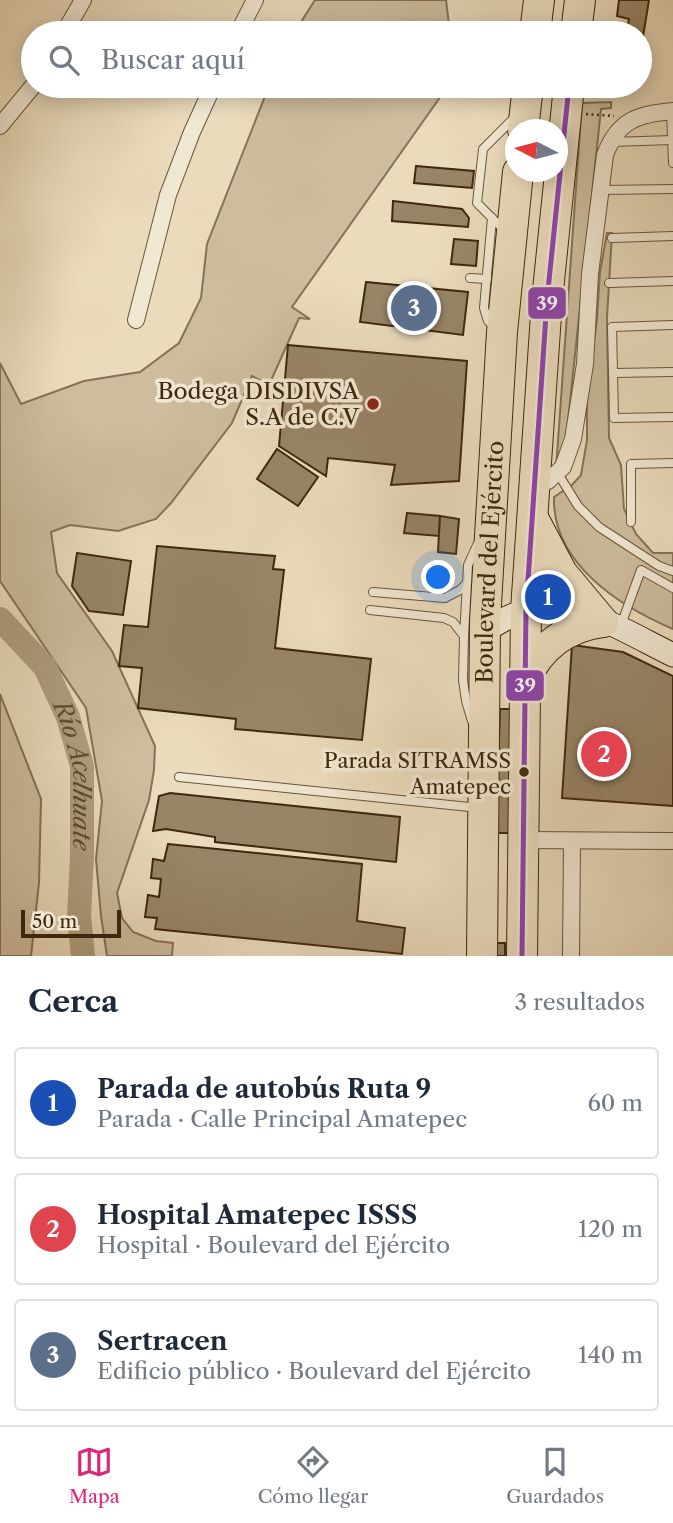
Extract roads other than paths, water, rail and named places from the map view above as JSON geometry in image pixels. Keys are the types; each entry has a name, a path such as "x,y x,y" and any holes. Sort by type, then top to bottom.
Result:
{"highway":[{"path":"536,21 539,0"},
{"path":"577,21 580,0"},
{"name":"Boulevard del Ejército","path":"522,956 526,610 541,491 547,300 568,99"},
{"name":"Boulevard del Ejército","path":"482,956 482,746 475,634 491,521 502,332 502,228 515,182"},
{"path":"541,491 562,573 611,625"},
{"path":"525,681 537,658 555,639 578,627 611,625"}],"street":[{"path":"72,21 83,0"},
{"path":"244,21 255,0"},
{"path":"0,126 23,98"},
{"path":"136,320 168,195 208,98"},
{"path":"541,491 563,467 573,439 585,364 590,274 605,155 620,128 635,118 672,111"},
{"path":"475,634 526,610 546,606 566,608 585,613 673,656"},
{"path":"522,840 673,841"},
{"path":"570,956 572,841"}],"lane":[{"path":"502,332 491,326 485,316 487,279 502,228 477,202 483,149 526,107"},
{"path":"672,111 673,163"},
{"path":"610,142 673,140"},
{"path":"601,190 673,189"},
{"path":"612,237 673,236"},
{"path":"470,278 487,279"},
{"path":"609,283 673,281"},
{"path":"673,325 612,327 614,418 673,417"},
{"path":"613,373 673,372"},
{"path":"631,522 631,464 673,463"},
{"path":"541,491 579,506 599,527 659,566 673,570"},
{"path":"475,634 467,583 471,556 491,521"},
{"path":"611,625 641,570 673,588"},
{"path":"373,592 445,598 467,583"},
{"path":"370,611 444,618 475,634"},
{"path":"179,777 482,808"}],"waterway":[{"name":"Río Acelhuate","path":"0,619 45,667 68,717 82,766 79,916 83,956"}],"place":[{"name":"Sertracen","path":"414,308"},
{"name":"Bodega DISDIVSA S.A de C.V","path":"373,404"},
{"name":"Parada de autobús Ruta 9","path":"548,597"},
{"name":"Hospital Amatepec ISSS","path":"604,754"},
{"name":"Parada SITRAMSS Amatepec","path":"524,772"}]}
